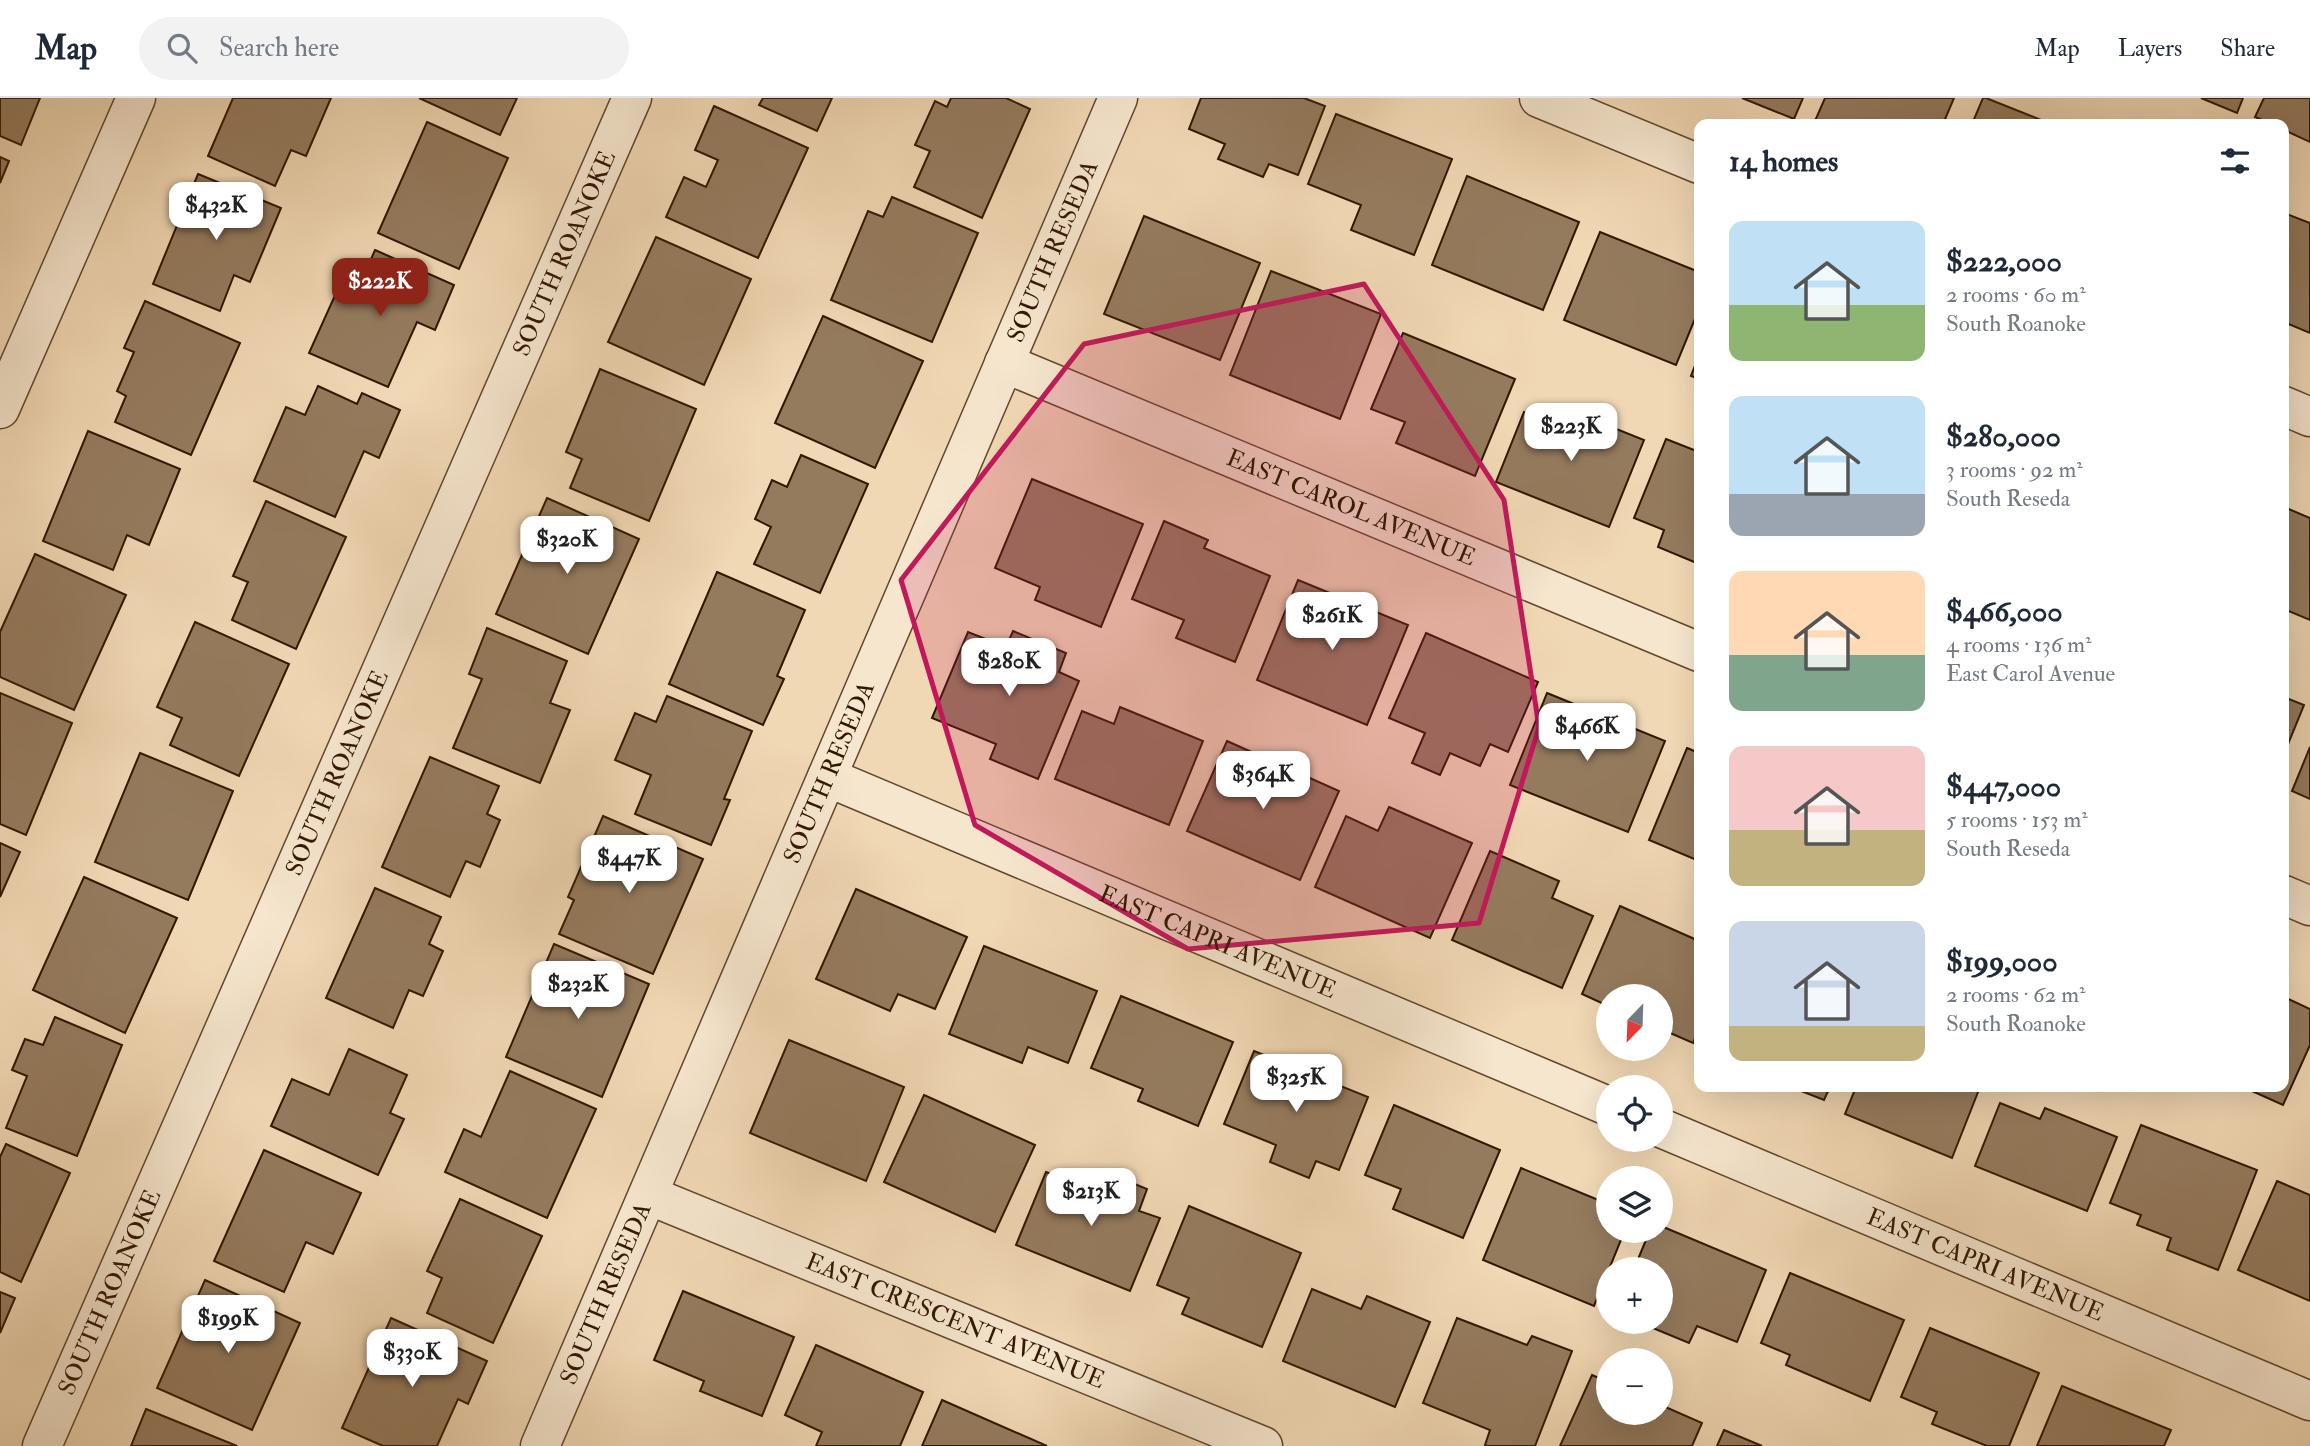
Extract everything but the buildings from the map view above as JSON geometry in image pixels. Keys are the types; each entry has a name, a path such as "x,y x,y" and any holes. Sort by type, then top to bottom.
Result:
{"street":[{"path":"0,409 136,98"},
{"name":"SOUTH ROANOKE","path":"42,1446 632,98"},
{"name":"SOUTH RESEDA","path":"540,1446 1118,98"},
{"path":"1539,98 1694,162"},
{"name":"EAST CAROL AVENUE","path":"1004,363 1694,650"},
{"path":"2289,408 2310,417"},
{"name":"EAST CAPRI AVENUE","path":"827,777 1596,1101"},
{"path":"2289,897 2310,906"},
{"name":"EAST CAPRI AVENUE","path":"1673,1133 2310,1401"},
{"name":"EAST CRESCENT AVENUE","path":"648,1195 1263,1446"}],"highlighted area":[{"path":"1364,284 1504,500 1539,727 1479,923 1188,949 975,825 901,580 1084,344"}]}
